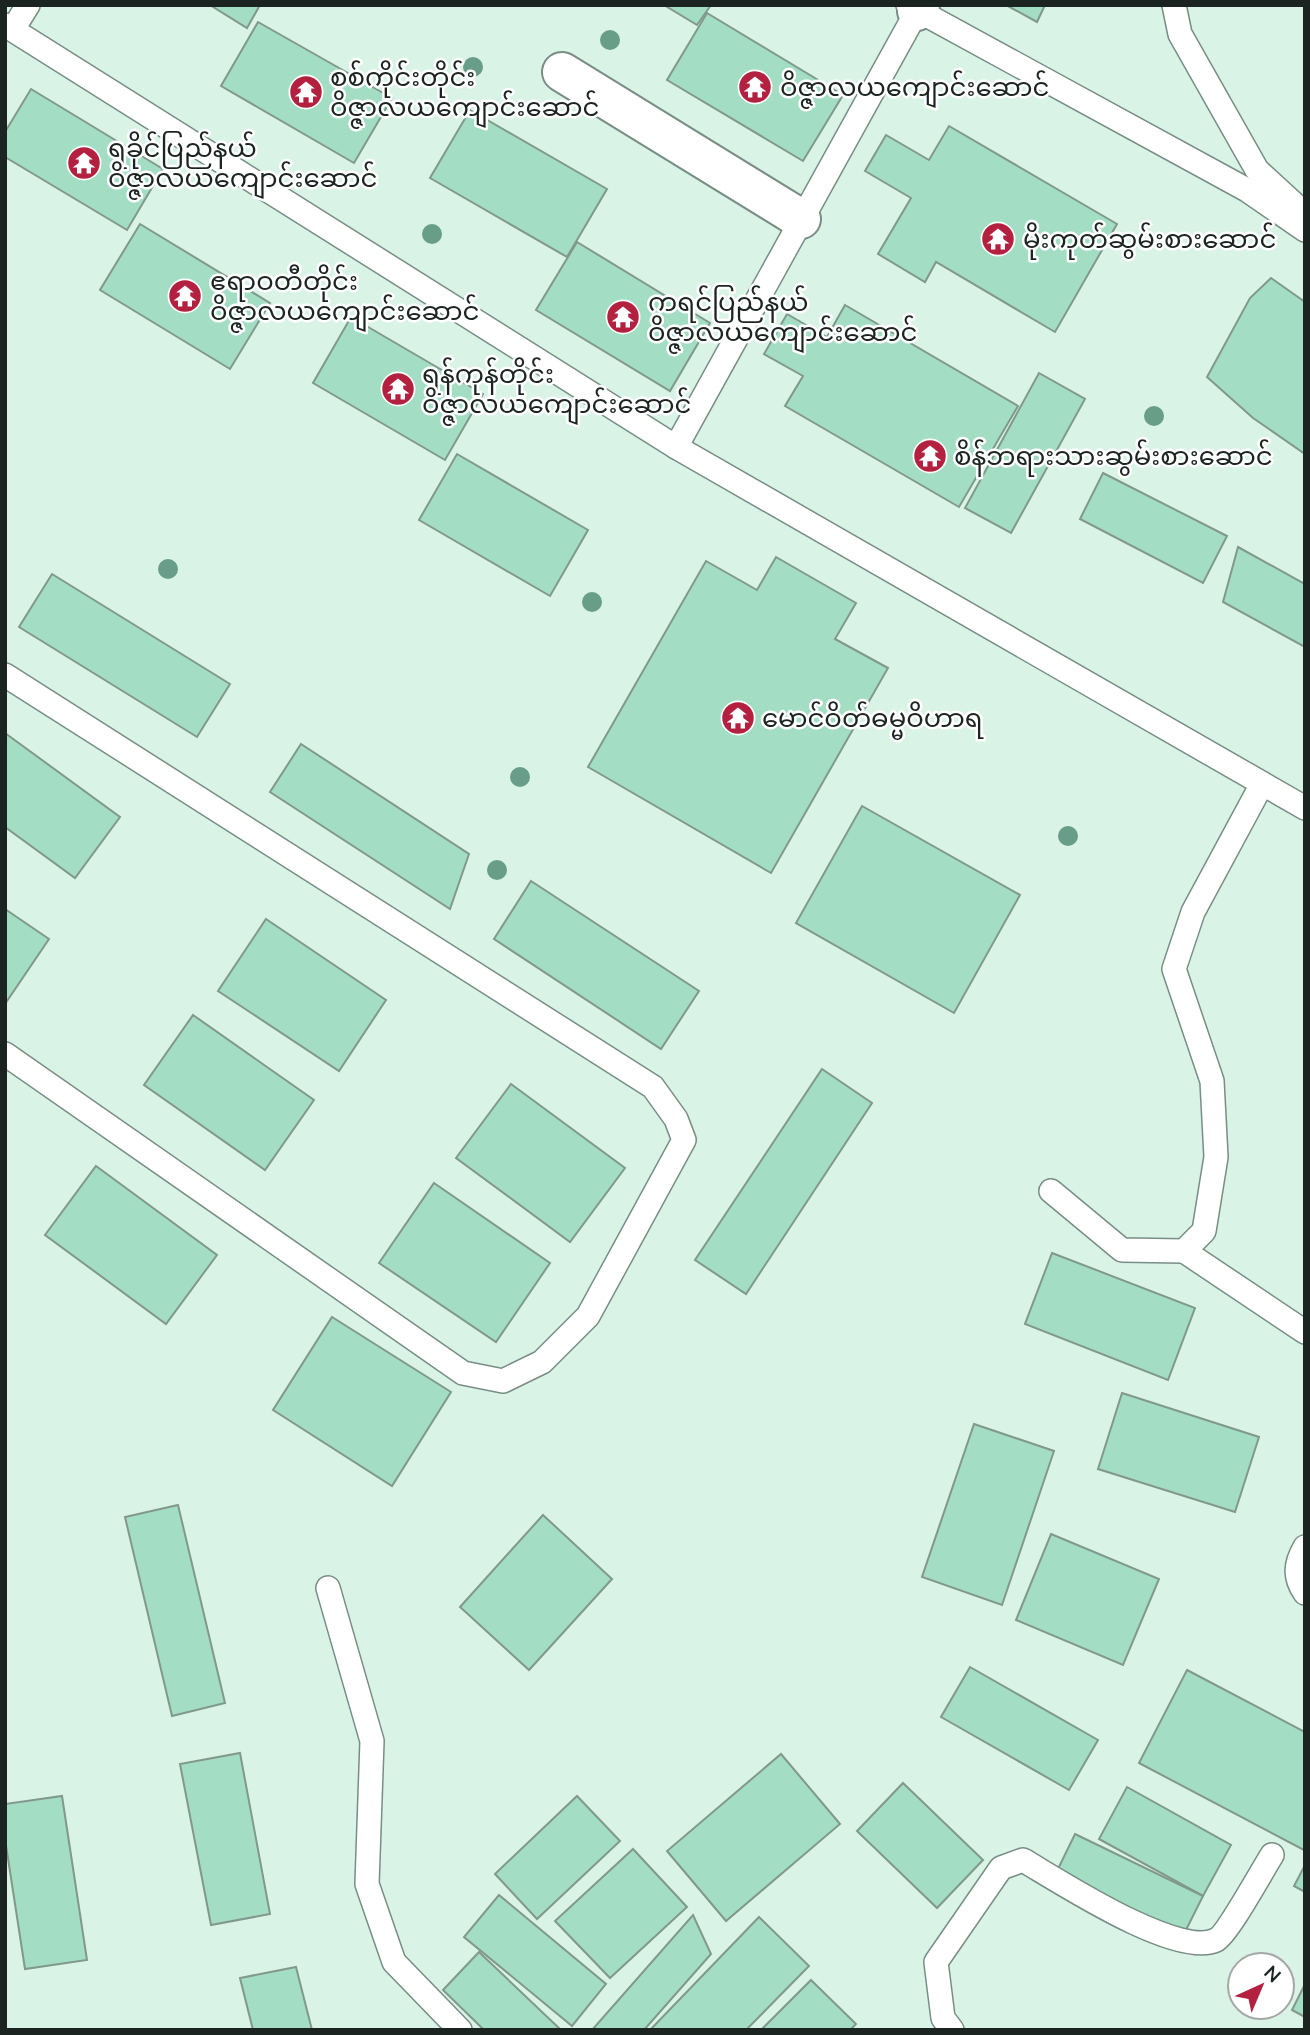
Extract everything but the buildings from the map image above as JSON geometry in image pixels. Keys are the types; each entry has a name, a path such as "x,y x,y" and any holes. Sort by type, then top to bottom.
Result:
{"street":[{"path":"562,72 801,219"}],"lane":[{"path":"28,5 9,27 676,447 1305,808"},
{"path":"1174,5 1180,34 1257,170 1305,214"},
{"path":"676,447 915,7 1247,190 1305,230"},
{"path":"5,675 653,1087 676,1119 684,1140 588,1316 542,1362 503,1381 463,1373 5,1054"},
{"path":"1184,1251 1204,1231 1216,1157 1212,1082 1174,969 1193,912 1262,784"},
{"path":"1051,1191 1122,1250 1184,1251 1305,1332"},
{"path":"1305,1547 1297,1559 1297,1581 1305,1593"},
{"path":"328,1588 372,1741 367,1884 394,1962 460,2030"},
{"path":"952,2030 943,2018 936,1962 1001,1868 1023,1860 1115,1915 1200,1945 1219,1939 1272,1855"}],"place":[{"name":"ဝိဇ္ဇာလယကျောင်းဆောင်","path":"755,87"},
{"name":"စစ်ကိုင်းတိုင်း ဝိဇ္ဇာလယကျောင်းဆောင်","path":"306,92"},
{"name":"ရခိုင်ပြည်နယ် ဝိဇ္ဇာလယကျောင်းဆောင်","path":"84,163"},
{"name":"မိုးကုတ်ဆွမ်းစားဆောင်","path":"998,239"},
{"name":"ဧရာဝတီတိုင်း ဝိဇ္ဇာလယကျောင်းဆောင်","path":"185,296"},
{"name":"ကရင်ပြည်နယ် ဝိဇ္ဇာလယကျောင်းဆောင်","path":"623,317"},
{"name":"ရန်ကုန်တိုင်း ဝိဇ္ဇာလယကျောင်းဆောင်","path":"398,389"},
{"name":"စိန်ဘရားသားဆွမ်းစားဆောင်","path":"930,456"},
{"name":"မောင်ဝိတ်ဓမ္မဝိဟာရ","path":"738,718"}]}
